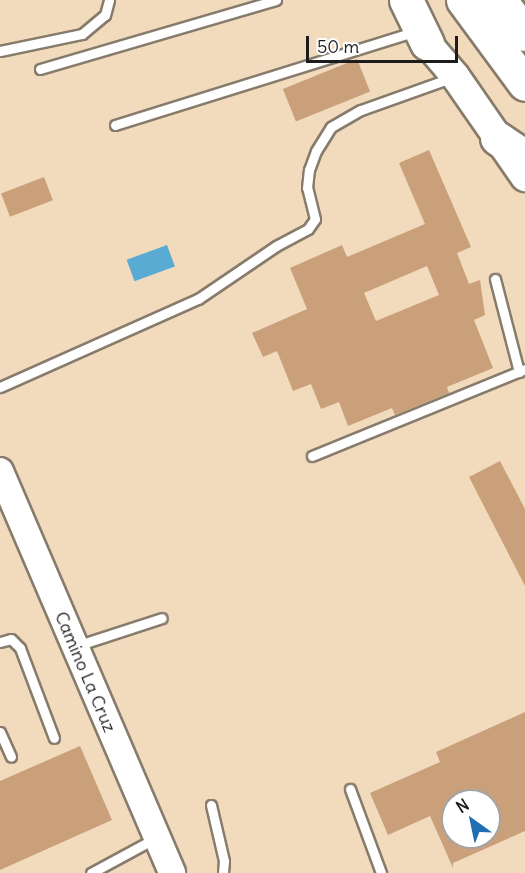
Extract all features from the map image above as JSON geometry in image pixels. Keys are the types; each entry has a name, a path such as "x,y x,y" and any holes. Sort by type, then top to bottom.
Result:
{"highway":[{"path":"406,0 422,36"},
{"path":"463,0 525,84"},
{"path":"500,0 525,34"},
{"path":"497,138 525,158"}],"main road":[{"path":"422,36 456,76 525,177"}],"street":[{"path":"396,0 422,36"},
{"name":"Camino La Cruz","path":"0,471 172,873"}],"lane":[{"path":"0,51 82,34 105,15 109,0"},
{"path":"39,69 276,0"},
{"path":"115,125 398,39 422,36"},
{"path":"0,387 198,299 276,246 308,229 315,219 307,188 309,170 316,151 331,127 362,110 456,76"},
{"path":"312,456 522,370 495,279"},
{"path":"74,647 162,618"},
{"path":"0,642 11,639 20,648 54,738"},
{"path":"0,732 11,757"},
{"path":"350,789 381,873"},
{"path":"211,805 224,861 223,873"},
{"path":"91,873 157,837"}],"water":[{"path":"167,245 175,267 134,281 127,260"}],"building":[{"path":"357,59 370,91 296,121 283,89"},
{"path":"429,150 471,247 457,253 469,284 480,280 485,315 474,320 493,368 447,387 449,393 395,415 392,408 348,426 339,402 321,409 311,384 293,391 277,351 263,357 252,333 307,309 290,268 342,245 347,257 425,224 399,163","holes":["427,266 439,295 376,321 364,293"]},
{"path":"44,177 53,200 10,217 1,193"},
{"path":"500,461 525,509 525,586 469,477"},
{"path":"525,712 525,831 501,842 501,789 441,789 441,841 430,816 388,835 370,793 440,762 436,752"},
{"path":"80,746 112,820 0,870 0,781"},
{"path":"445,849 484,849 453,863 453,868"}]}
